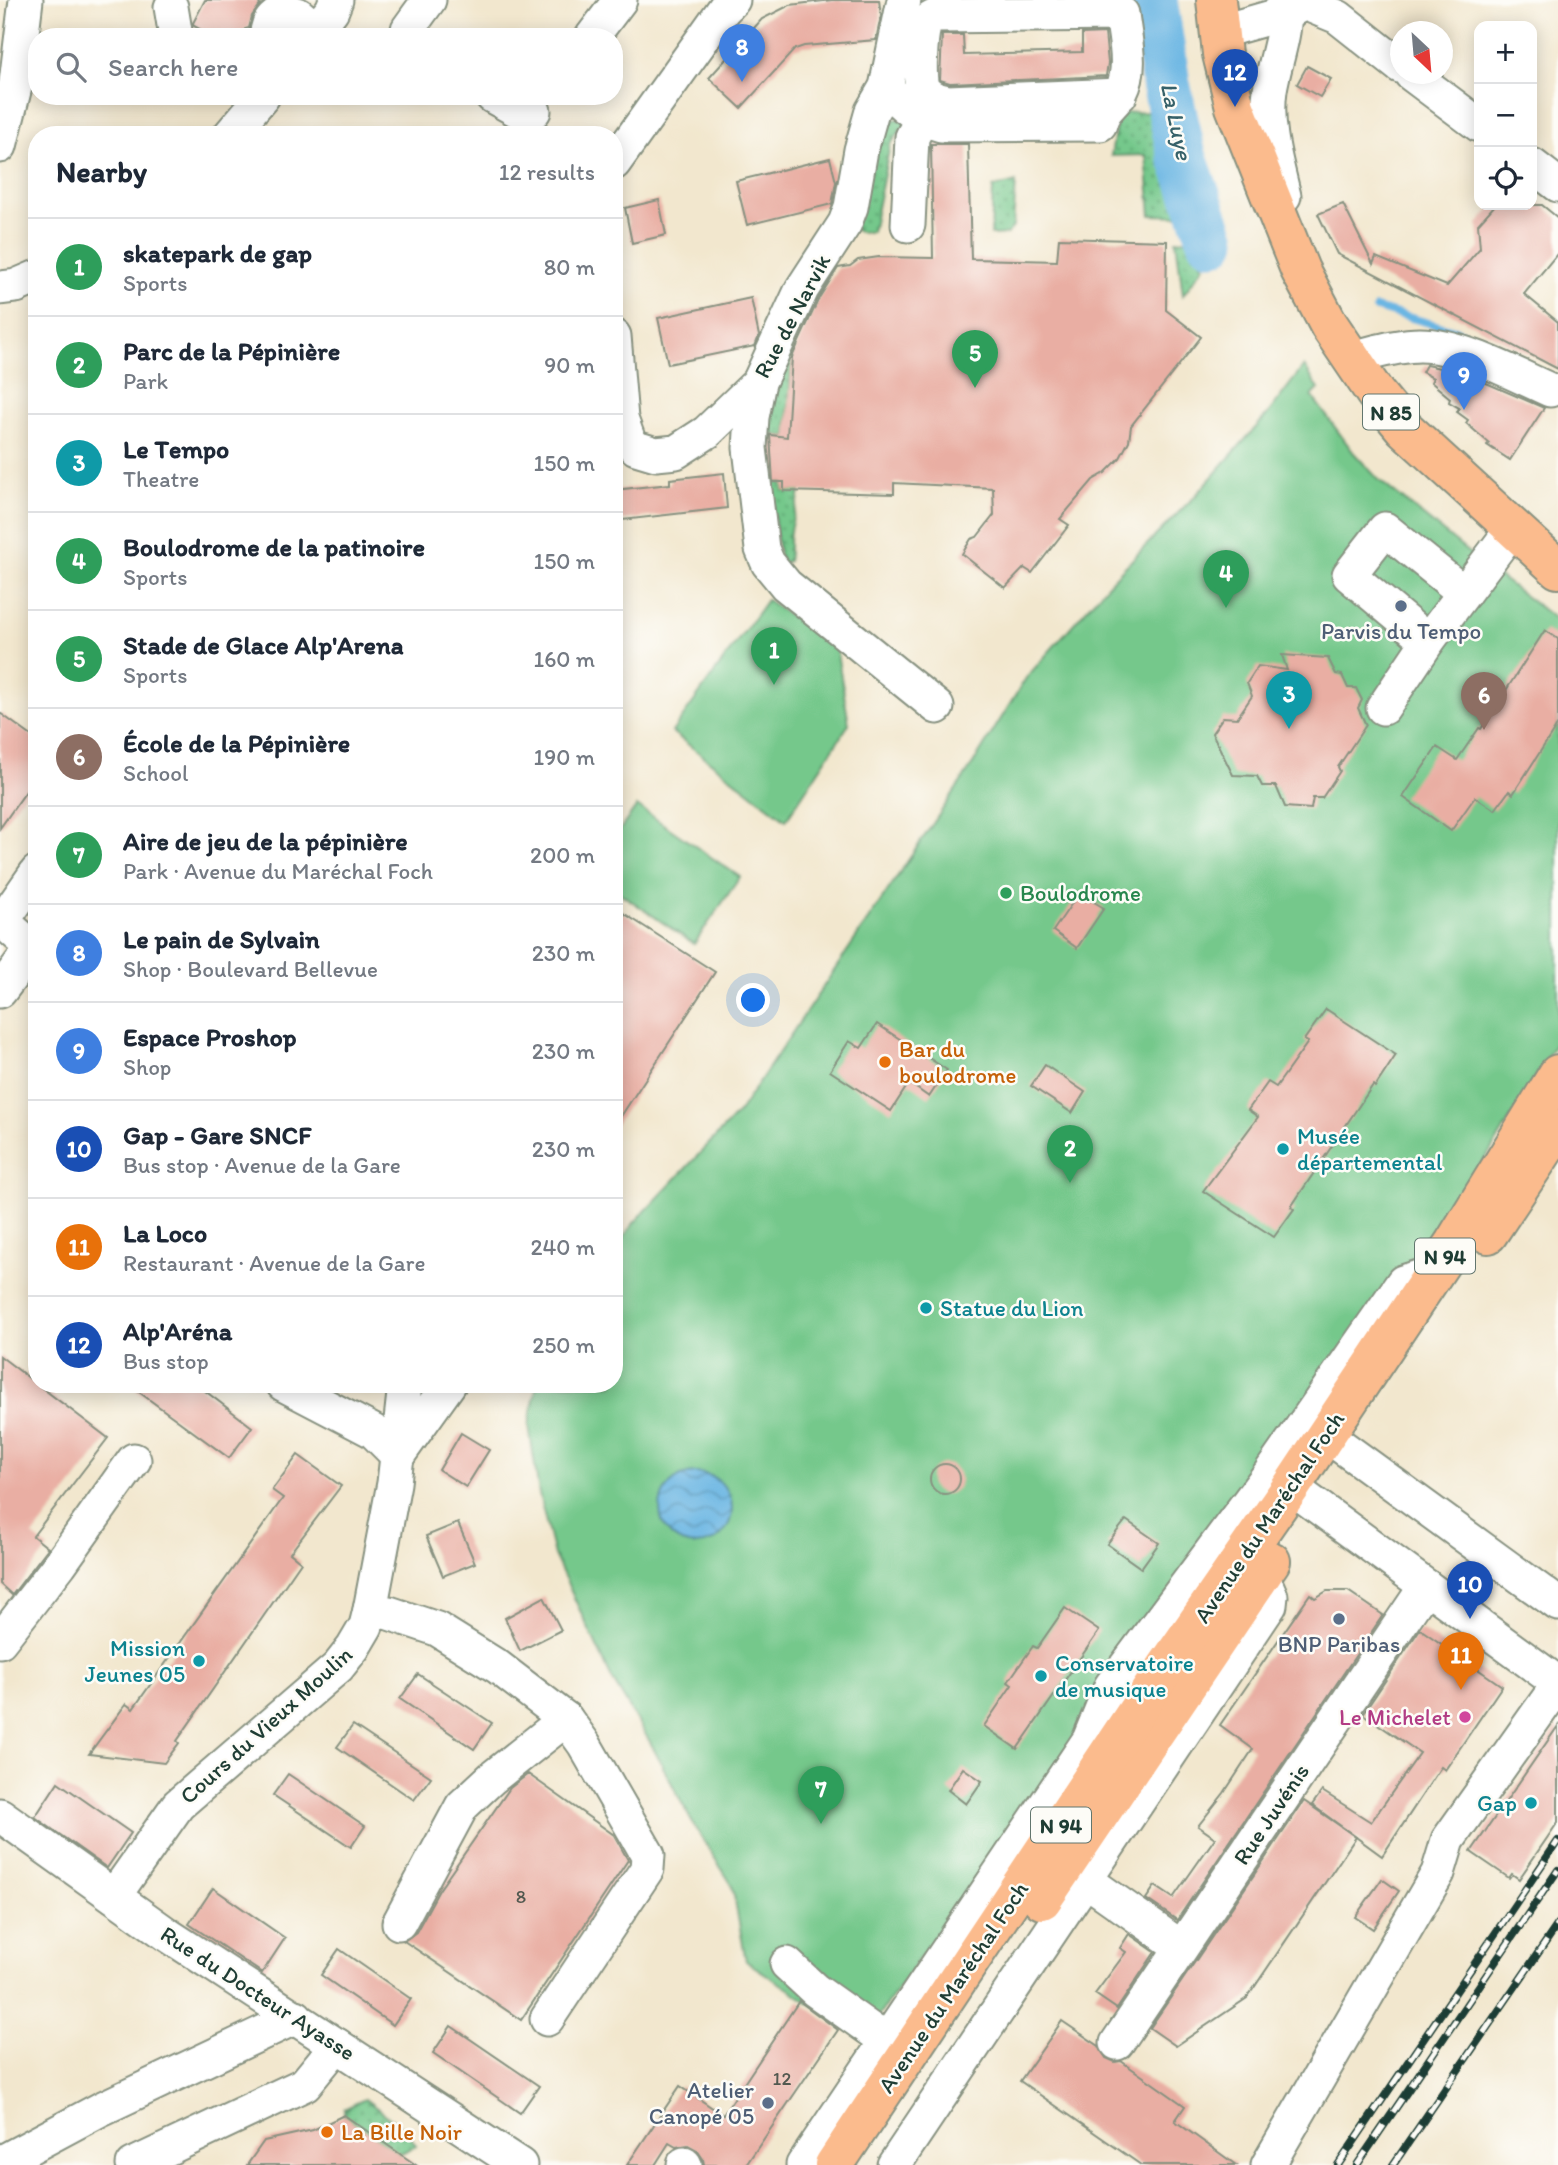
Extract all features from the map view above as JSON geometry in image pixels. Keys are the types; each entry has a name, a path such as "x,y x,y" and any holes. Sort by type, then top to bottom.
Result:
{"main road":[{"name":"N 85","path":"1218,16 1235,107 1300,270 1329,325 1350,358 1404,428 1558,569"},
{"name":"N 85","path":"1513,528 1534,531 1558,551"},
{"path":"1513,528 1527,559 1558,590"},
{"name":"Avenue du Maréchal Foch","path":"1335,1442 1435,1272 1558,1074"},
{"name":"Avenue du Maréchal Foch","path":"834,2165 1065,1865 1166,1667 1335,1442 1558,1129"},
{"name":"Avenue du Maréchal Foch","path":"862,2165 1262,1575 1291,1501"}],"street":[{"path":"0,146 16,83 26,0"},
{"path":"317,28 332,10 336,0"},
{"path":"409,28 429,0"},
{"path":"599,28 620,0"},
{"path":"623,150 733,0"},
{"name":"Rue de Narvik","path":"623,427 636,448 646,452 676,452 694,442 759,382 802,289 845,223 851,207 861,150 881,71 904,0"},
{"path":"1218,16 1295,4 1338,17 1390,57"},
{"path":"1295,4 1270,92 1269,125 1300,270"},
{"path":"881,71 897,101 922,119 941,125 1100,124 1102,113 1119,95 1128,73 1122,14 936,16 929,19 924,28 920,76 923,88 936,100 948,102 1119,95"},
{"path":"280,16 299,15 308,28"},
{"path":"1425,84 1474,121"},
{"path":"238,126 256,105"},
{"path":"508,105 519,111 539,114"},
{"path":"908,225 912,137 922,119"},
{"path":"1537,169 1558,185"},
{"path":"0,288 28,281"},
{"path":"1350,358 1401,347 1431,345 1475,357 1550,390"},
{"path":"759,382 752,417 750,448 762,549 768,563 786,585 937,707"},
{"path":"1384,708 1428,641 1513,528"},
{"path":"1428,641 1349,575 1385,529 1464,593"},
{"path":"28,885 4,919 9,928 28,940"},
{"path":"0,991 28,954"},
{"path":"803,2165 1089,1740 1111,1686 1270,1473 1403,1282 1435,1272"},
{"path":"300,1393 373,1432 398,1456"},
{"name":"Cours du Vieux Moulin","path":"114,1896 178,1805 338,1667 366,1626 398,1456 404,1393"},
{"name":"Cours du Vieux Moulin","path":"398,1456 443,1393"},
{"path":"1335,1442 1558,1604"},
{"path":"0,1641 60,1564 134,1460"},
{"path":"1224,1534 1291,1501 1426,1586 1558,1684 1448,1840 1438,1873 1268,2165"},
{"name":"Rue Juvénis","path":"1117,2043 1426,1586"},
{"path":"370,1610 389,1613 436,1629 498,1667 566,1719 584,1744 645,1848 647,1869 547,2019"},
{"path":"399,1923 462,1806 492,1778 566,1719"},
{"name":"Rue du Docteur Ayasse","path":"1,1817 168,1935 296,2017 503,2161"},
{"path":"894,2165 1065,1865 1181,1947"},
{"path":"787,1964 815,1990 877,2034"},
{"path":"0,2163 156,2083 296,2017"},
{"path":"133,2165 305,2084 337,2045"}],"green space":[{"path":"1153,112 1184,216 1151,215 1146,155 1111,156 1118,113"},
{"path":"898,119 907,122 890,145 872,232 859,232 853,229 881,122"},
{"path":"1016,182 1013,227 1007,234 991,235 993,188"},
{"path":"1176,240 1193,240 1204,266 1183,295"},
{"path":"792,350 787,436 769,435 771,408"},
{"path":"1304,366 1319,389 1312,396 1354,453 1380,481 1558,621 1558,1039 1496,1143 863,2038 746,1961 732,1885 693,1824 650,1742 612,1679 554,1555 539,1494 529,1425 535,1393 623,1393 623,1238 739,1112 973,764 1026,678 1110,582 1197,494 1266,416"},
{"path":"770,482 784,483 784,491 800,490 790,531 788,561 780,564"},
{"path":"767,600 836,647 849,724 786,820 672,732"},
{"path":"637,806 740,877 694,944 623,895 623,825"},
{"path":"365,2099 407,2131 416,2146 399,2154 344,2115 344,2109"}],"water":[{"path":"696,1473 716,1479 726,1489 732,1509 726,1529 716,1539 696,1545 676,1539 666,1529 660,1509 666,1489 676,1479"}],"building":[{"path":"205,0 257,0 260,5 252,16 249,28 198,28 193,23"},
{"path":"832,0 879,0 881,16 876,40 795,49 741,108 709,78 762,19 790,5"},
{"path":"1105,33 1108,63 1106,76 950,83 940,80 942,35 963,35 964,55 1082,52 1082,34"},
{"path":"1307,66 1331,79 1320,97 1297,84"},
{"path":"931,144 968,144 971,259 1057,261 1059,238 1167,241 1166,310 1201,337 1131,426 1129,441 1120,458 1105,473 1093,480 1060,519 1069,525 1032,573 1024,568 1005,588 962,554 971,539 977,537 994,515 993,488 894,483 894,494 784,491 784,482 773,482 770,435 787,437 792,357 819,298 838,268 850,266 858,260 879,257 933,258"},
{"path":"830,158 836,182 832,204 747,225 736,181"},
{"path":"659,200 666,235 632,243 625,208"},
{"path":"1343,204 1373,264 1376,257 1447,286 1480,248 1478,224 1491,210 1537,210 1537,205 1542,205 1558,218 1558,253 1524,294 1558,322 1558,369 1337,254 1318,214"},
{"path":"751,298 759,336 755,346 668,364 658,318"},
{"path":"1426,365 1463,373 1544,408 1510,460 1487,445 1489,443 1466,423 1468,420 1457,412 1459,408 1449,402 1450,398 1431,382 1433,378 1422,372"},
{"path":"724,473 727,508 623,520 623,489 670,484 670,479"},
{"path":"1545,630 1558,639 1558,724 1513,794 1509,791 1495,810 1475,797 1451,831 1403,797 1437,747 1457,760 1479,728 1481,729"},
{"path":"1282,655 1328,658 1336,674 1342,675 1348,688 1356,688 1362,700 1358,708 1366,725 1338,767 1340,771 1322,798 1313,798 1311,809 1285,807 1276,786 1262,786 1257,776 1233,775 1212,733 1223,717 1237,718 1252,696 1247,683 1258,666 1287,670"},
{"path":"0,713 28,733 28,791 0,828"},
{"path":"1079,893 1104,908 1077,948 1053,931"},
{"path":"623,913 715,972 623,1113"},
{"path":"1326,1009 1396,1055 1291,1207 1294,1209 1274,1237 1203,1191 1258,1117 1248,1110 1268,1082 1276,1087 1308,1042 1304,1040"},
{"name":"Bar du boulodrome","path":"877,1024 947,1070 929,1097 909,1083 891,1111 830,1071 849,1041 861,1048"},
{"path":"1045,1065 1085,1092 1072,1113 1031,1086"},
{"path":"0,1356 28,1377 28,1393 49,1393 108,1438 33,1536 48,1548 12,1595 0,1584"},
{"path":"140,1393 208,1393 252,1427 229,1458"},
{"path":"461,1433 489,1450 466,1487 439,1470"},
{"path":"298,1455 341,1486 290,1553 301,1562 177,1741 179,1743 164,1763 89,1754 126,1704 133,1709 283,1498 272,1490"},
{"path":"945,1464 956,1468 960,1479 956,1490 945,1494 934,1490 930,1479 934,1468"},
{"path":"1126,1520 1159,1543 1141,1568 1107,1544"},
{"path":"458,1523 475,1563 443,1576 426,1536"},
{"path":"1327,1591 1348,1591 1383,1615 1177,1920 1146,1899 1155,1886 1173,1898 1215,1838 1198,1826 1253,1749 1220,1725 1310,1594 1315,1598"},
{"path":"544,1597 561,1630 520,1651 505,1618"},
{"path":"1065,1608 1099,1631 1017,1749 984,1726 1012,1685 1008,1682 1033,1646 1037,1648"},
{"path":"1420,1629 1502,1686 1445,1770 1441,1767 1382,1856 1312,1805 1322,1791 1371,1822 1420,1753 1363,1714"},
{"path":"418,1674 492,1723 474,1749 400,1699"},
{"path":"353,1725 431,1777 414,1800 337,1747"},
{"name":"Gap","path":"1558,1726 1558,1822 1519,1879 1512,1874 1509,1878 1471,1852"},
{"path":"963,1768 982,1781 966,1804 948,1790"},
{"path":"288,1774 365,1826 351,1847 273,1795"},
{"path":"528,1774 614,1835 628,1860 521,2020 404,1941 416,1932 439,1890 510,1788"},
{"path":"58,1782 131,1833 107,1868 35,1817"},
{"path":"1304,1801 1356,1837 1247,1998 1176,2046 1150,2028"},
{"path":"1382,1879 1399,1891 1373,1929 1355,1917"},
{"path":"213,1888 285,1938 262,1973 189,1924"},
{"path":"1129,1934 1155,1952 1117,2009 1095,1994 1126,1952 1120,1948"},
{"path":"339,1949 411,1999 393,2025 321,1975"},
{"path":"799,2001 838,2030 746,2165 704,2165 697,2150 688,2145 676,2147 669,2143 655,2165 627,2165 680,2086 723,2115"},
{"path":"1062,2021 1099,2046 1106,2058 1115,2062 1121,2061 1185,2106 1175,2121 1236,2165 1141,2165 1020,2081"},
{"path":"451,2026 539,2086 520,2113 433,2053"},
{"path":"344,2115 416,2165 247,2165 264,2141 313,2130"}],"waterway":[{"name":"La Luye","path":"1153,0 1166,84 1182,156 1212,240"},
{"path":"1376,308 1454,330 1483,343"}],"railway":[{"path":"1338,2165 1558,1841"},
{"path":"1357,2165 1558,1870"},
{"path":"1393,2165 1558,1924"}],"place":[{"name":"Le pain de Sylvain","path":"742,82"},
{"name":"Alp'Aréna","path":"1235,107"},
{"name":"Stade de Glace Alp'Arena","path":"975,388"},
{"name":"Espace Proshop","path":"1464,410"},
{"name":"Parvis du Tempo","path":"1401,606"},
{"name":"Boulodrome de la patinoire","path":"1226,608"},
{"name":"skatepark de gap","path":"774,685"},
{"name":"Le Tempo","path":"1289,729"},
{"name":"École de la Pépinière","path":"1484,730"},
{"name":"Boulodrome","path":"1006,893"},
{"name":"Bar du boulodrome","path":"885,1062"},
{"name":"Musée départemental","path":"1283,1149"},
{"name":"Parc de la Pépinière","path":"1070,1183"},
{"name":"Statue du Lion","path":"926,1308"},
{"name":"BNP Paribas","path":"1339,1619"},
{"name":"Gap - Gare SNCF","path":"1470,1619"},
{"name":"Mission Jeunes 05","path":"199,1661"},
{"name":"Conservatoire de musique","path":"1041,1676"},
{"name":"La Loco","path":"1461,1690"},
{"name":"Le Michelet","path":"1465,1717"},
{"name":"Gap","path":"1531,1803"},
{"name":"Aire de jeu de la pépinière","path":"821,1824"},
{"name":"Atelier Canopé 05","path":"768,2103"},
{"name":"La Bille Noir","path":"327,2132"}]}
